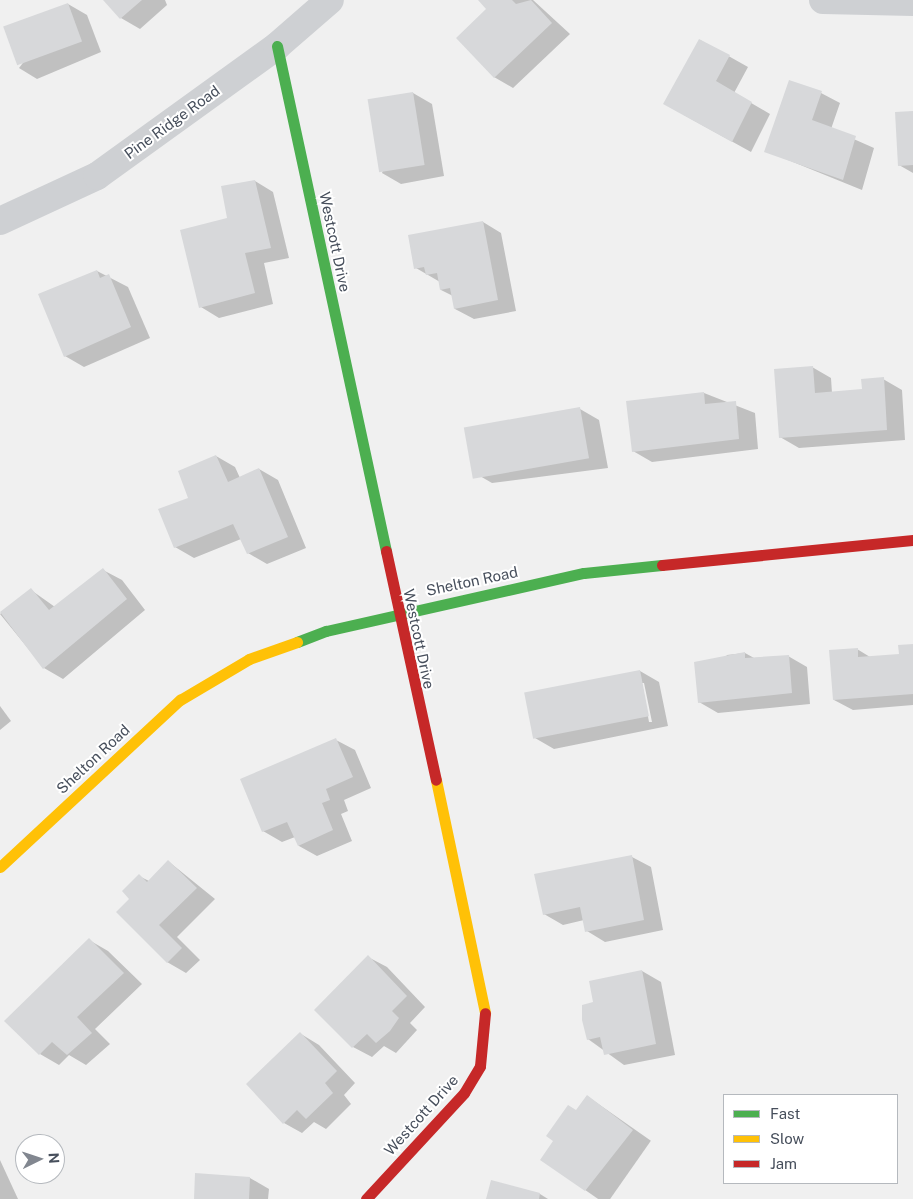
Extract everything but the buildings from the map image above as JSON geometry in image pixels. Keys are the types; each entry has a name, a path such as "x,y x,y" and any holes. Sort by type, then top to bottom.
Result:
{"street":[{"name":"Pine Ridge Road","path":"0,221 97,176 277,46 330,0"},
{"path":"824,0 913,2"},
{"name":"Westcott Drive","path":"277,46 397,612 484,1002 486,1037 480,1066 464,1093 366,1199"},
{"name":"Shelton Road","path":"0,867 180,700 249,659 326,631 397,612 584,573 913,540"}],"traffic: fast":[{"path":"277,46 386,551"},
{"path":"297,642 326,631 584,573 662,565"}],"traffic: slow":[{"path":"0,867 180,700 249,659 297,642"},
{"path":"436,780 485,1013"}],"traffic: jam":[{"path":"662,565 913,540"},
{"path":"386,551 436,780"},
{"path":"366,1199 464,1093 480,1066 485,1013"}]}
